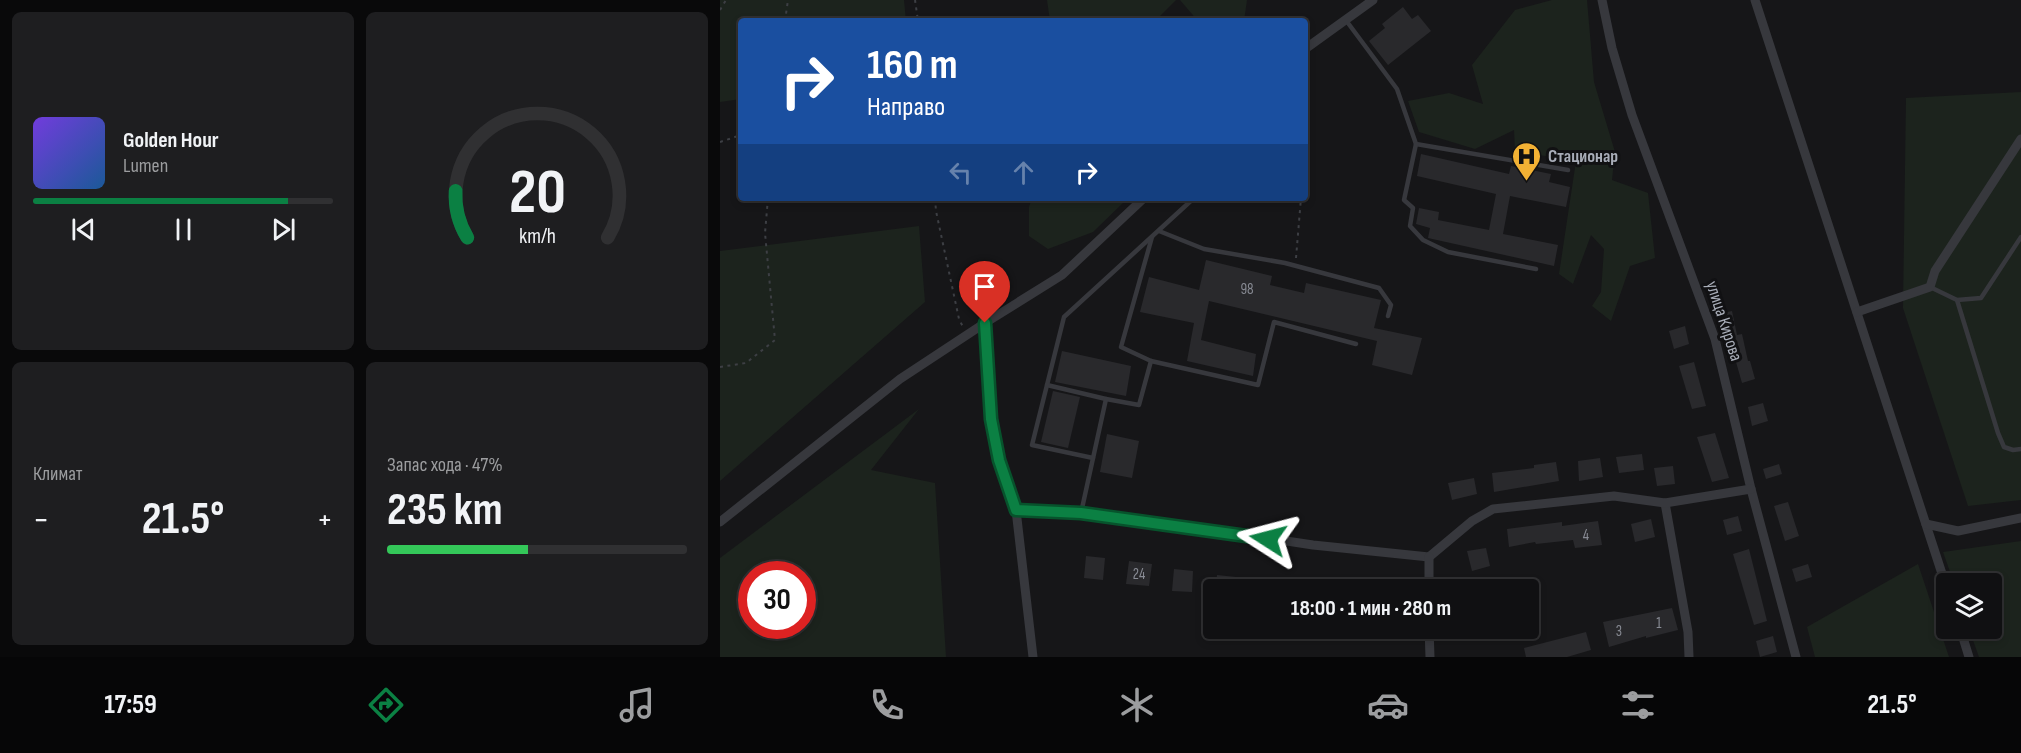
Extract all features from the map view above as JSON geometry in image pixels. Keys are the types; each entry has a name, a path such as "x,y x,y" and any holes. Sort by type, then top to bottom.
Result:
{"street":[{"path":"1308,47 1373,0"},
{"name":"улица Кирова","path":"1602,0 1612,48 1632,115 1715,339 1751,489 1796,657"},
{"path":"1755,0 1942,573"},
{"path":"1857,312 1930,287 1935,271 2021,139"},
{"path":"720,522 900,379 1062,275 1141,201"},
{"path":"985,323 991,419 999,460 1016,510 1033,657"},
{"path":"1016,510 1081,513 1313,545 1429,557 1472,521 1493,509 1614,496 1665,503 1751,489"},
{"path":"1665,503 1688,632 1689,657"},
{"path":"1926,524 1958,531 2021,518"},
{"path":"1429,557 1429,579"},
{"path":"1429,639 1430,657"},
{"path":"1964,639 1970,657"}],"lane":[{"path":"1345,19 1397,89 1416,144 1404,200 1413,208 1410,226 1423,240 1448,252 1536,269"},
{"path":"1416,144 1568,170"},
{"path":"1093,458 1032,445 1064,317 1191,201"},
{"path":"1159,231 1204,249 1295,266 1379,288 1391,305 1388,316"},
{"path":"1152,237 1121,347 1151,361 1258,385 1274,322 1356,344"},
{"path":"1930,287 1957,300 1981,298 2021,237"},
{"path":"1957,300 2004,447 2013,450 2021,449"},
{"path":"1047,384 1139,405 1151,361"},
{"path":"1081,513 1106,399"}],"path":[{"path":"720,10 726,0"},
{"path":"785,18 788,0"},
{"path":"915,0 918,18"},
{"path":"720,142 738,136"},
{"path":"720,367 746,363 775,340 765,233 768,201"},
{"path":"935,201 959,319 967,335"},
{"path":"1295,266 1301,201"}],"shaded area":[{"path":"720,0 904,0 906,18 738,18 738,99 720,102"},
{"path":"1047,0 1176,0 1158,18 1050,18"},
{"path":"1180,0 1247,0 1244,18 1195,18"},
{"path":"1552,0 1587,0 1594,82 1615,152 1612,180 1648,193 1655,258 1630,266 1611,321 1592,306 1601,292 1604,249 1591,235 1573,284 1559,274 1576,161 1515,151 1514,130 1475,149 1419,132 1408,101 1449,93 1483,104 1472,65 1515,10"},
{"path":"2021,92 2021,500 1968,506 1903,308 1906,98"},
{"path":"1031,201 1125,201 1093,232 1048,249 1029,236"},
{"path":"919,226 925,302 720,481 720,251"},
{"path":"919,409 871,470 935,483 946,657 720,657 720,558"},
{"path":"2021,541 2021,657 1979,657 1973,639 2002,639 2002,573 1950,573 1943,552"},
{"path":"1918,564 1936,618 1936,639 1943,639 1949,657 1815,657 1807,627"}],"building":[{"path":"1403,7 1412,19 1418,15 1431,31 1388,65 1369,41 1385,28 1382,24"},
{"path":"1421,154 1509,174 1511,166 1551,174 1549,182 1570,187 1566,207 1510,196 1503,234 1558,245 1554,266 1428,238 1430,228 1416,224 1419,208 1439,212 1438,220 1489,230 1496,194 1417,176"},
{"path":"1206,260 1272,276 1270,285 1304,293 1306,283 1381,300 1374,328 1422,338 1412,375 1372,365 1377,341 1209,301 1201,340 1256,354 1253,376 1187,361 1194,323 1140,312 1149,277 1199,290"},
{"path":"1732,311 1737,335 1742,334 1755,379 1742,383 1725,327 1721,328 1718,314"},
{"path":"1685,326 1689,344 1674,349 1669,331"},
{"path":"1062,351 1131,366 1126,396 1055,382"},
{"path":"1694,362 1706,406 1692,409 1679,366"},
{"path":"1053,391 1080,397 1068,448 1041,442"},
{"path":"1763,403 1768,421 1752,426 1748,407"},
{"path":"1715,433 1729,478 1712,482 1697,437"},
{"path":"1107,434 1139,441 1132,478 1100,472"},
{"path":"1642,454 1644,470 1619,473 1616,457"},
{"path":"1600,458 1603,477 1579,481 1578,461"},
{"path":"1556,462 1559,481 1494,492 1492,473 1534,468 1534,465"},
{"path":"1779,464 1782,474 1766,479 1763,469"},
{"path":"1673,466 1675,484 1657,486 1654,468"},
{"path":"1474,478 1477,494 1452,500 1448,483"},
{"path":"1788,502 1799,536 1785,541 1774,506"},
{"path":"1738,516 1742,531 1727,535 1723,520"},
{"path":"1651,519 1655,537 1635,542 1631,524"},
{"path":"1598,521 1602,545 1575,548 1573,540 1536,544 1535,542 1509,547 1507,529 1562,522 1562,526"},
{"path":"1486,548 1490,566 1472,571 1467,551"},
{"path":"1749,549 1767,621 1754,625 1733,554"},
{"path":"1086,556 1105,558 1103,580 1084,578"},
{"path":"1129,561 1152,564 1149,586 1126,584"},
{"path":"1808,564 1812,577 1796,582 1792,569"},
{"path":"1174,569 1193,571 1192,592 1172,591"},
{"path":"1217,575 1236,577 1236,579 1216,579"},
{"path":"1672,608 1678,630 1646,638 1646,636 1609,647 1603,622"},
{"path":"1586,632 1591,650 1567,657 1526,657 1524,648"},
{"path":"1773,636 1777,652 1760,657 1756,641"}],"place":[{"name":"Стационар","path":"1527,182"}],"route":[{"path":"985,323 991,419 999,460 1016,510 1081,513 1268,539"}]}
